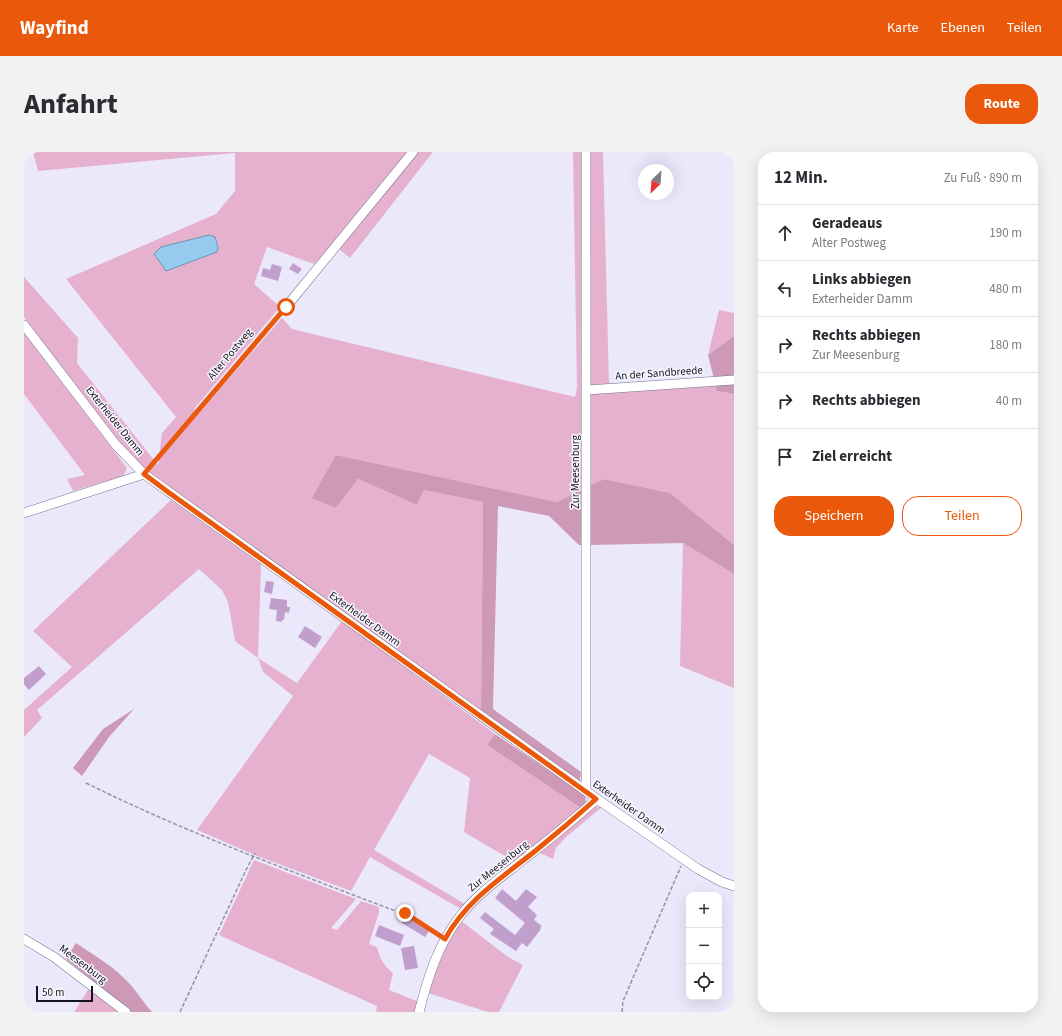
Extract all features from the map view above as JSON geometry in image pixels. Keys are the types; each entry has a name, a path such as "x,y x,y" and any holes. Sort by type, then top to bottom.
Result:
{"street":[{"path":"286,307 413,152"},
{"name":"Zur Meesenburg","path":"586,152 586,791"},
{"name":"Exterheider Damm","path":"24,325 116,445 144,474 596,799 698,869 722,882 734,886"},
{"name":"An der Sandbreede","path":"587,390 734,380"},
{"path":"24,513 144,474"},
{"name":"Zur Meesenburg","path":"419,1012 434,961 445,939 460,916 475,898 556,835 596,799"},
{"name":"Meesenburg","path":"24,939 54,957 126,1012"}],"path":[{"name":"Alter Postweg","path":"144,474 286,307"},
{"path":"86,783 140,810 253,857 390,910 405,913 445,939"},
{"path":"180,1012 255,853"},
{"path":"622,1012 623,1001 684,860"}],"shaded area":[{"path":"33,152 409,152 333,244 314,264 267,247 254,284 280,307 194,409 198,414 282,318 292,329 575,397 577,388 573,152 583,152 583,489 557,502 336,455 336,508 358,479 417,505 424,490 483,502 481,712 169,488 141,466 118,441 24,317 24,277 78,338 77,363 158,465 162,433 176,417 66,279 216,214 235,191 235,153 38,171","holes":["209,235 166,271 161,247"]},
{"path":"417,152 433,152 350,258 339,249"},
{"path":"590,152 603,152 609,385 591,386"},
{"path":"719,310 734,313 734,336 708,355"},
{"path":"24,333 127,468 123,476 73,491 67,479 85,475 24,394"},
{"path":"734,336 734,394 717,391 708,355"},
{"path":"715,384 717,391 734,394 734,545 670,493 604,479 591,485 591,394"},
{"path":"336,455 557,502 583,489 582,545 579,545 549,516 498,506 493,709 581,772 580,781 481,712 483,502 424,490 417,505 358,479 336,508 312,498"},
{"path":"604,479 670,493 734,545 734,574 683,543 590,545 591,485"},
{"path":"171,500 261,564 258,658 235,641 228,602 222,590 199,569 37,710 42,718 24,737 24,710 72,667 33,631"},
{"path":"683,543 734,574 734,688 680,666"},
{"path":"342,621 495,734 487,745 581,808 515,862 464,832 470,778 429,754 374,850 465,904 461,909 370,857 351,891 257,856 197,830 293,696 263,672 258,658 297,683"},
{"path":"134,709 109,737 82,776 73,768 103,729"},
{"path":"495,734 585,795 586,803 581,808 487,745"},
{"path":"592,807 602,807 565,838 556,848 553,859 538,852"},
{"path":"254,860 356,899 331,928 337,930 361,901 379,907 379,912 369,944 377,947 383,962 393,973 389,990 417,1001 415,1012 376,1012 377,1006 219,935"},
{"path":"460,920 508,957 523,965 499,1012 488,1012 428,993 436,963"},
{"path":"76,943 119,973 132,986 152,1012 131,1012 66,959"},
{"path":"90,987 122,1012 74,1012"}],"water":[{"path":"209,235 215,237 218,247 217,252 166,271 154,254 161,247"}],"building":[{"path":"293,263 302,269 298,274 289,269"},
{"path":"272,264 282,267 278,281 261,276 263,268 270,270"},
{"path":"266,581 274,582 272,594 264,592"},
{"path":"271,598 287,600 287,607 290,607 289,613 285,612 284,620 282,620 282,622 276,621 277,610 269,609"},
{"path":"305,626 322,637 315,648 298,637"},
{"path":"39,666 46,674 29,690 24,684 24,678"},
{"path":"502,889 516,901 526,889 537,897 528,907 537,915 534,920 542,926 540,928 541,929 527,947 522,943 516,951 490,934 494,929 480,918 485,912 515,935 525,923 495,898"},
{"path":"406,916 429,931 425,937 402,923"},
{"path":"379,925 404,935 400,946 375,936"},
{"path":"414,946 418,968 405,970 401,948"}],"route":[{"path":"286,307 144,474 596,799 556,835 475,898 460,916 445,939 405,913"}]}
